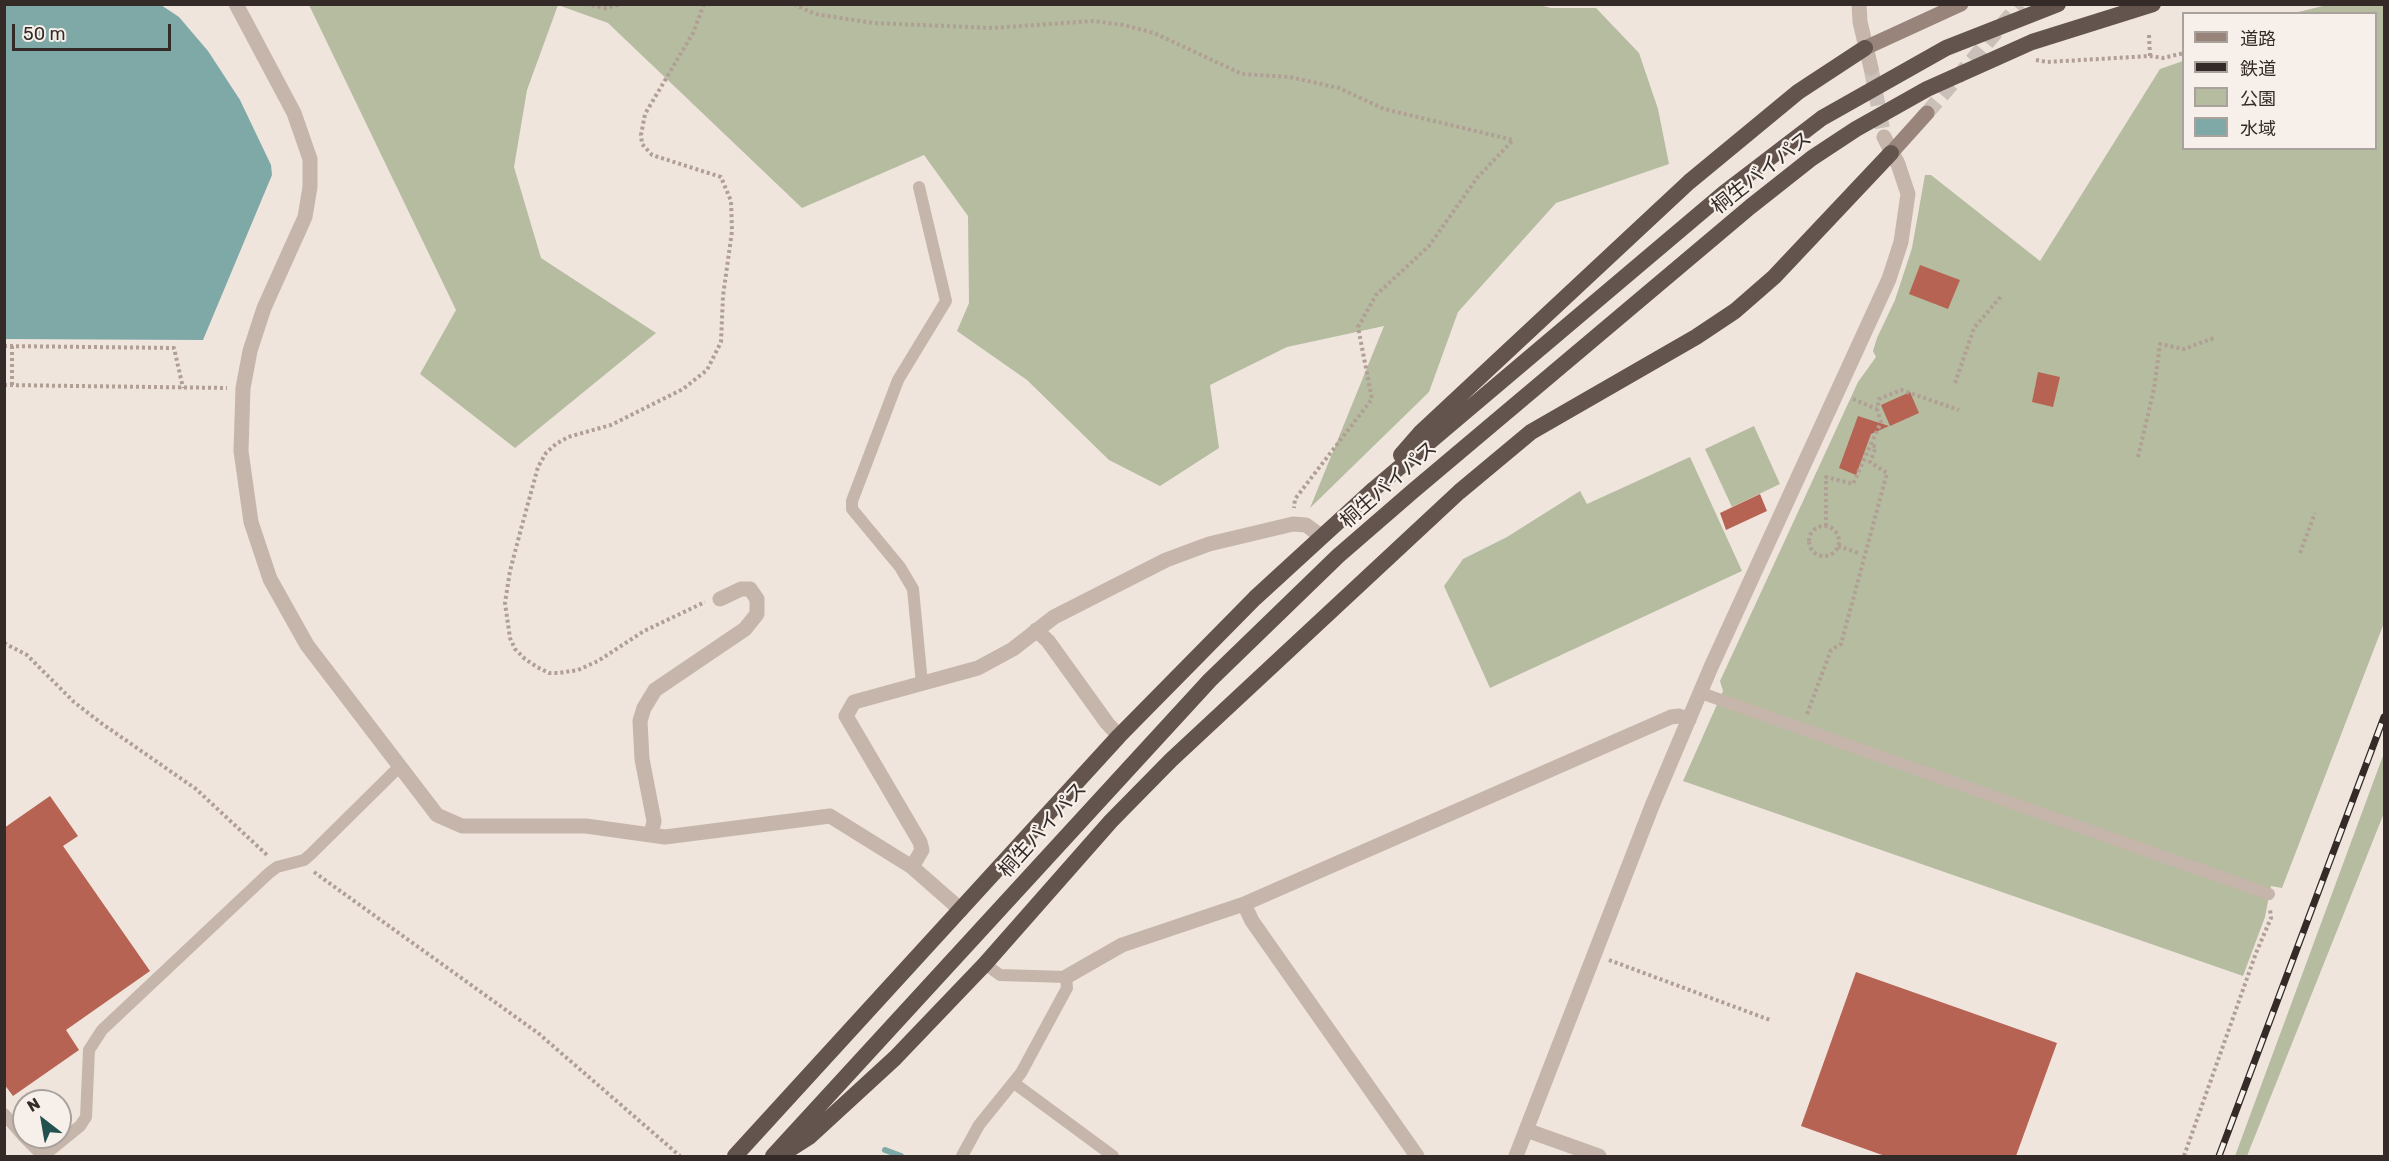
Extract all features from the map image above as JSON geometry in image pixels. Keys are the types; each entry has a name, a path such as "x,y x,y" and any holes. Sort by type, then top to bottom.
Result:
{"highway":[{"name":"桐生バイパス","path":"735,1156 1119,736 1207,645 1321,536 1374,489 1724,193 1821,118 1946,48 2058,4"},
{"name":"桐生バイパス","path":"775,1156 1219,672 1338,556 1750,207 1812,158 1856,129 1927,89 2032,42 2153,4"},
{"path":"1374,489 1421,432 1689,182 1798,92 1865,48"},
{"path":"775,1156 809,1137 836,1113 985,964 1111,821 1171,760 1459,492 1531,432 1736,311 1774,277 1891,153"}],"main road":[{"path":"1865,48 1961,4"},
{"path":"1891,153 1927,113"}],"street":[{"path":"236,4 301,130 310,159 310,187 305,217 264,308 253,340 243,388 240,419 244,483 251,522 270,579 307,645 437,815 452,824 462,826 586,826 680,837 830,816 912,867 961,910"},
{"path":"1859,4 1865,48 1871,68"},
{"path":"1516,1156 1652,806 1889,279 1907,209 1905,182 1884,136"},
{"path":"912,867 922,850 920,842 846,716 854,702 978,668 1013,648 1054,617 1166,560 1209,544 1293,524 1306,525 1321,536"},
{"path":"651,835 654,821 642,759 640,721 644,708 655,690 745,629 757,614 757,599 750,589 741,589 720,599"},
{"path":"1036,630 1048,641 1107,723 1119,736"},
{"path":"1066,977 1122,945 1244,904 1671,717 1679,716 1689,720"},
{"path":"1244,904 1252,921 1417,1156"},
{"path":"1526,1130 1599,1156"}],"lane":[{"path":"919,187 946,301 898,380 852,501 852,509 900,567 913,590 922,684"},
{"path":"1701,693 2269,894"},
{"path":"43,1156 80,1126 86,1117 88,1059 92,1042 277,867 304,860 400,766"},
{"path":"962,1156 979,1125 1014,1083 1067,988 1066,977 1000,975 985,964"},
{"path":"1014,1083 1113,1156"}],"path":[{"path":"586,4 593,8 606,8 621,4"},
{"path":"704,4 693,33 645,114 641,135 642,144 652,155 720,177 730,201 732,231 723,296 721,342 707,370 683,389 611,425 568,437 546,453 538,467 518,540 505,603 510,638 516,649 525,659 549,673 559,673 578,670 598,661 676,614 720,599"},
{"path":"794,4 815,14 873,23 993,28 1093,21 1124,25 1154,33 1242,74 1290,77 1339,88 1384,110 1513,140 1477,178 1430,246 1376,295 1358,327 1372,399 1294,499 1293,524"},
{"path":"2149,35 2150,56"},
{"path":"2047,62 2150,56 2163,58 2182,53"},
{"path":"1955,382 1974,328 2002,295"},
{"path":"2138,457 2154,389 2160,344 2184,349 2214,338"},
{"path":"4,346 174,348 183,387"},
{"path":"12,346 12,385"},
{"path":"4,385 243,388"},
{"path":"1826,526 1826,477 1853,484 1881,422 1877,409 1880,399 1901,390 1959,410"},
{"path":"1848,397 1877,409"},
{"path":"1801,728 1831,650 1841,644 1887,473 1870,462 1876,447 1872,445"},
{"path":"2300,553 2315,513"},
{"path":"1826,526 1836,532 1838,546 1832,554 1822,556 1810,548 1811,533 1818,527 1826,526"},
{"path":"1838,546 1858,553"},
{"path":"4,643 27,655 74,702 101,723 196,789 259,847 277,867"},
{"path":"304,860 316,874 538,1033 680,1156"},
{"path":"2184,1156 2256,952 2271,918 2269,894"},
{"path":"1609,960 1770,1020"}],"green space":[{"path":"309,5 558,5 527,90 514,167 541,258 656,333 515,448 420,374 456,310"},
{"path":"558,5 1539,5 1551,8 1596,8 1639,53 1658,109 1669,164 1556,203 1458,312 1429,392 1310,508 1384,326 1287,347 1210,385 1219,448 1160,486 1109,460 1027,380 957,331 969,303 968,216 924,155 802,208 608,23"},
{"path":"2327,5 2384,5 2384,623 2282,888 2271,886 2265,917 2243,976 1683,781 1723,691 1720,681 1858,382 1876,357 1873,351 1877,338 1895,300 1912,248 1925,175 1931,175 2040,261 2160,69 2182,61 2182,150 2377,150 2377,12 2298,12"},
{"path":"1754,426 1780,484 1732,507 1705,449"},
{"path":"1690,457 1742,571 1490,688 1444,586 1463,559 1507,537 1580,491 1587,504"},
{"path":"2384,753 2384,813 2247,1156 2235,1156"}],"water":[{"path":"5,4 161,5 179,17 208,51 240,100 271,165 272,175 203,340 5,339"}],"building":[{"path":"1920,265 1960,280 1948,309 1909,294"},
{"path":"2038,372 2060,377 2053,407 2032,402"},
{"path":"1910,392 1919,413 1890,426 1881,405"},
{"path":"1858,416 1889,426 1871,434 1856,475 1839,468"},
{"path":"1760,494 1767,511 1726,530 1720,513"},
{"path":"50,796 78,836 63,846 150,971 66,1030 79,1050 23,1089 12,1089 12,1095 4,1084 4,828"},
{"path":"1856,972 2057,1043 2016,1156 1885,1156 1801,1126"}],"waterway":[{"path":"885,1150 901,1156"}],"tunnel":[{"path":"1927,113 2020,4"},
{"path":"1871,68 1884,137"}],"railway":[{"path":"2219,1156 2384,717"}]}
